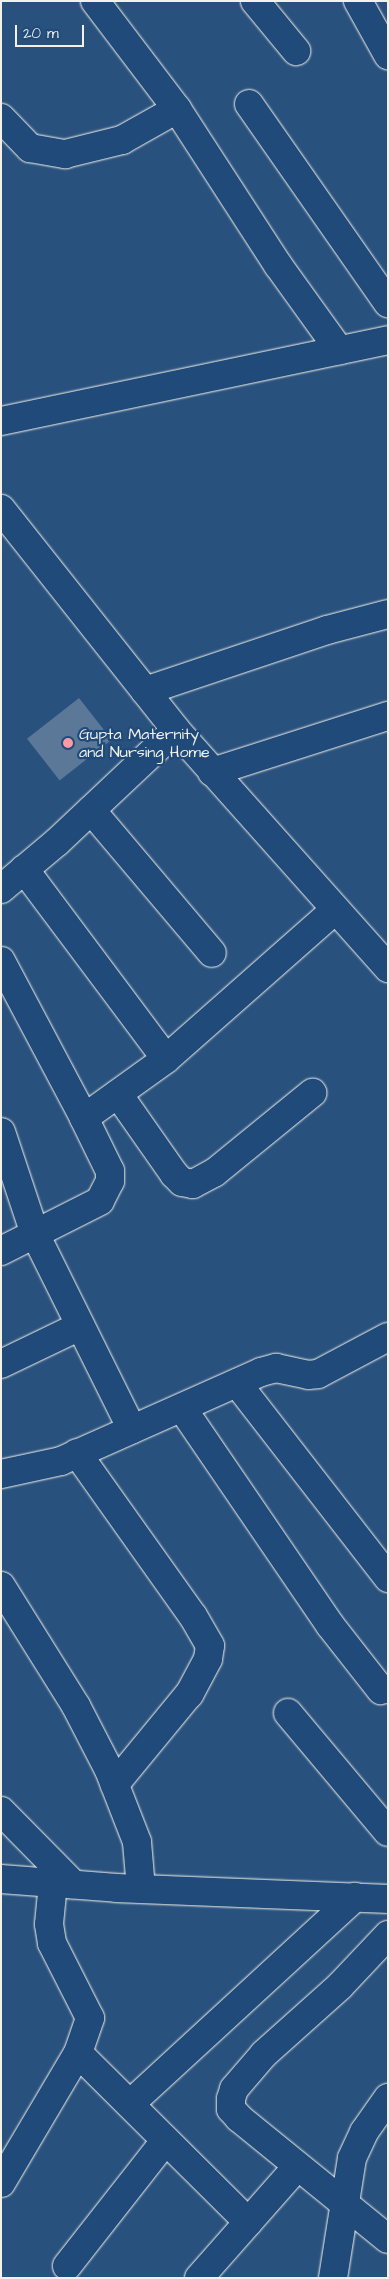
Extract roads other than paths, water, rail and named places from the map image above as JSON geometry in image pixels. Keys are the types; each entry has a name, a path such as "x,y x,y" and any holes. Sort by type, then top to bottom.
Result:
{"street":[{"path":"94,1 177,109 278,265 339,350"},
{"path":"255,1 296,52"},
{"path":"358,1 388,55"},
{"path":"249,104 388,303"},
{"path":"1,118 30,148 65,154 122,140 177,109"},
{"path":"1,421 388,340"},
{"path":"1,509 176,730 334,911 388,968"},
{"path":"145,691 327,630 388,614"},
{"path":"212,772 388,716"},
{"path":"166,1059 10,877 91,810 176,730"},
{"path":"91,810 212,953"},
{"path":"84,1118 166,1059 334,911"},
{"path":"1,961 84,1118 110,1172 106,1192 100,1201 1,1251"},
{"path":"118,1094 174,1174 182,1182 193,1184 214,1173 312,1093"},
{"path":"1,1132 10,1190 35,1234 132,1429"},
{"path":"1,1364 80,1326"},
{"path":"1,1474 61,1461 237,1383 276,1368 308,1376 318,1374 388,1337"},
{"path":"237,1383 388,1578"},
{"path":"182,1408 330,1624 381,1690"},
{"path":"77,1453 193,1616 210,1646 208,1659 189,1694 115,1784"},
{"path":"3,1592 76,1706 115,1784 137,1842 141,1888"},
{"path":"288,1713 388,1832"},
{"path":"1,1811 63,1884"},
{"path":"1,1879 141,1888 388,1898"},
{"path":"1,2183 78,2053 90,2018 52,1943 49,1924 63,1884"},
{"path":"130,2104 355,1897"},
{"path":"388,1935 340,1986 264,2054 234,2089 232,2109 297,2167 345,2207 388,2239"},
{"path":"78,2053 248,2222"},
{"path":"333,2278 352,2158 364,2132 388,2098"},
{"path":"67,2266 165,2141"},
{"path":"198,2278 297,2167"}],"place":[{"name":"Gupta Maternity and Nursing Home","path":"68,743"}]}
